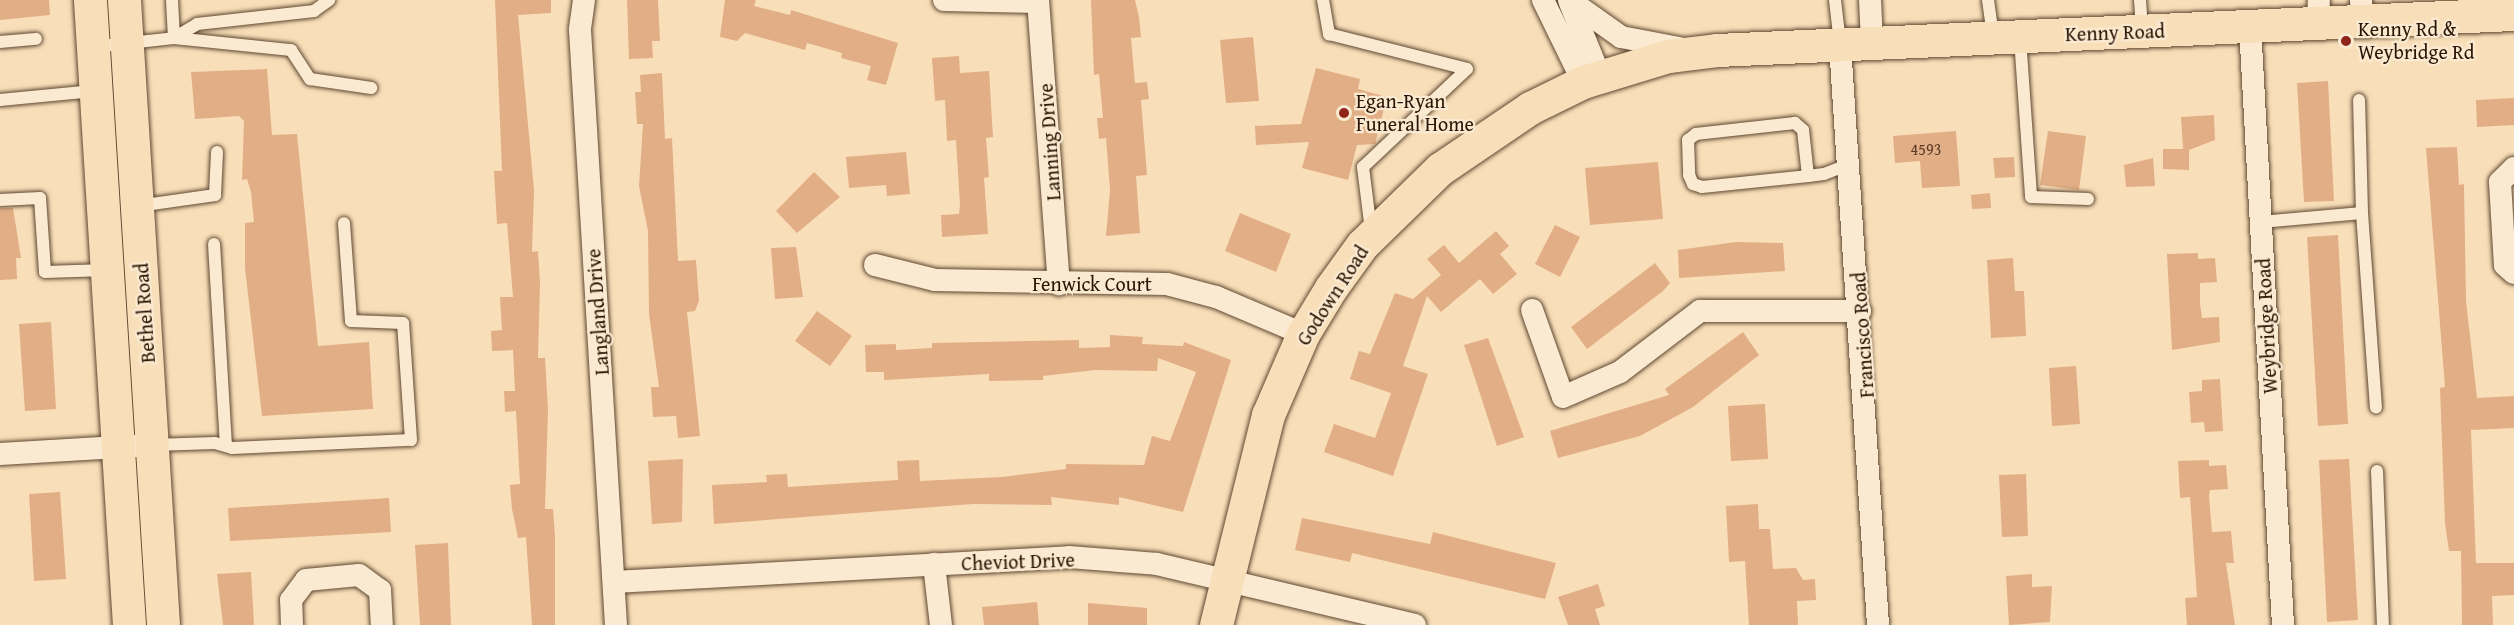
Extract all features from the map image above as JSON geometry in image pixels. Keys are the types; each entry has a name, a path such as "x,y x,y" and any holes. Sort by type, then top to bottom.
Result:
{"main road":[{"name":"Bethel Road","path":"90,0 93,46 113,89 137,206 163,625"},
{"name":"Bethel Road","path":"123,621 118,447 108,270 113,89 127,44 124,0"},
{"name":"Kenny Road","path":"1591,79 1668,56 1717,50 2007,37 2141,16 2250,26 2318,12 2514,14"},
{"name":"Godown Road","path":"1216,625 1268,415 1303,334 1372,235 1404,200 1480,139 1591,79"}],"street":[{"name":"Langland Drive","path":"584,0 580,42 616,625"},
{"path":"944,0 1038,1"},
{"path":"1543,0 1591,79"},
{"name":"Kenny Road","path":"1569,0 1591,79"},
{"name":"Kenny Road","path":"1569,0 1621,37 1717,50"},
{"path":"1870,0 1872,43"},
{"name":"Lanning Drive","path":"1038,1 1059,284"},
{"name":"Weybridge Road","path":"2250,26 2283,625"},
{"name":"Francisco Road","path":"1840,45 1860,311 1878,625"},
{"path":"2514,168 2500,182 2508,221 2505,265 2514,273"},
{"name":"Fenwick Court","path":"875,265 935,280 1059,284 1167,284 1216,297 1303,334"},
{"path":"1532,310 1563,397 1620,372 1700,310 1860,311"},
{"path":"0,454 152,445"},
{"name":"Cheviot Drive","path":"614,582 1069,557 1157,564 1415,625"},
{"path":"934,564 941,625"},
{"path":"292,625 291,600 306,580 359,575 380,590 382,625"}],"lane":[{"path":"172,0 174,38"},
{"path":"174,38 197,24 314,11 329,0"},
{"path":"1323,0 1329,34 1467,69 1363,167 1372,235"},
{"path":"1835,0 1840,45"},
{"path":"1988,0 2007,37 2031,197 2088,199"},
{"path":"93,46 174,38 291,51 310,79 371,88"},
{"path":"0,42 36,39"},
{"path":"0,99 113,89"},
{"path":"2359,100 2362,213 2376,407"},
{"path":"1808,176 1803,130 1795,123 1696,134 1688,140 1693,184 1808,176 1850,164"},
{"path":"137,206 214,195 217,152"},
{"path":"0,200 40,198 45,272 108,270"},
{"path":"2261,222 2362,213"},
{"path":"152,445 226,447 411,440 403,323 351,321 344,224"},
{"path":"214,244 226,447"},
{"path":"2377,471 2383,625"}],"building":[{"path":"0,0 49,0 50,15 0,20"},
{"path":"495,0 551,0 551,13 518,15 534,190 532,252 538,251 540,283 538,358 545,358 548,410 545,509 553,509 555,625 532,625 526,537 518,538 510,485 520,484 516,411 505,412 504,391 515,391 513,350 492,351 491,331 502,330 500,297 513,297 507,223 497,224 494,171 502,171"},
{"path":"627,0 658,0 660,41 652,41 653,58 629,59"},
{"path":"725,0 756,0 754,6 790,15 791,10 898,43 886,85 867,80 871,66 841,58 842,53 807,43 805,50 745,33 737,41 720,37"},
{"path":"1091,0 1135,0 1139,17 1141,37 1131,38 1135,83 1147,82 1149,99 1141,100 1147,175 1136,176 1140,233 1106,236 1110,190 1106,138 1099,139 1097,118 1103,118 1099,74 1094,75"},
{"path":"1253,37 1259,101 1226,103 1220,40"},
{"path":"959,56 960,73 989,71 993,137 986,138 989,177 984,178 988,234 942,237 941,215 959,214 960,205 956,140 947,141 945,100 935,101 932,58"},
{"name":"Egan-Ryan Funeral Home","path":"1316,68 1360,79 1358,89 1387,97 1375,144 1357,145 1348,180 1302,168 1309,142 1256,145 1255,126 1301,124"},
{"path":"267,69 272,135 297,134 318,346 369,342 373,409 262,416 245,268 245,223 254,222 251,192 247,179 242,180 244,121 239,116 195,119 191,72"},
{"path":"662,73 665,139 672,138 678,261 696,260 699,301 695,311 687,312 700,436 678,438 676,416 653,417 651,387 659,387 649,314 648,231 639,186 643,124 637,124 635,92 641,92 640,75"},
{"path":"2328,81 2334,201 2304,202 2297,83"},
{"path":"2514,98 2514,125 2477,127 2476,100"},
{"path":"2214,115 2215,140 2189,150 2189,170 2163,169 2163,149 2183,149 2181,117"},
{"path":"1956,131 1960,186 1922,188 1920,161 1895,163 1893,136"},
{"path":"2048,131 2086,136 2079,190 2040,185"},
{"path":"2457,147 2459,185 2464,184 2466,301 2477,398 2514,396 2514,428 2471,430 2476,563 2514,563 2514,595 2492,596 2493,625 2462,625 2461,551 2449,551 2445,523 2440,388 2445,387 2426,148"},
{"path":"906,152 910,194 887,196 886,185 849,188 846,157"},
{"path":"2014,157 2015,177 1995,178 1993,158"},
{"path":"2153,158 2155,186 2126,187 2124,165"},
{"path":"1658,162 1663,219 1590,225 1585,168"},
{"path":"814,172 840,197 797,233 776,211"},
{"path":"1990,193 1991,208 1972,209 1971,195"},
{"path":"0,208 13,208 21,258 16,258 17,279 0,280"},
{"path":"1240,213 1291,234 1276,272 1225,251"},
{"path":"1555,225 1580,237 1560,277 1535,264"},
{"path":"1496,231 1509,246 1500,254 1517,274 1493,294 1480,279 1441,312 1427,296 1403,366 1428,374 1393,476 1324,452 1334,424 1375,438 1391,393 1350,379 1359,351 1370,354 1395,293 1413,299 1441,275 1427,259 1444,245 1459,263"},
{"path":"2338,235 2348,424 2318,426 2307,237"},
{"path":"1736,242 1783,243 1785,271 1679,278 1678,250"},
{"path":"796,247 803,297 775,299 771,248"},
{"path":"2198,253 2198,259 2215,258 2217,282 2200,283 2200,304 2202,318 2219,317 2220,342 2172,350 2167,254"},
{"path":"2013,258 2015,291 2024,291 2026,336 1991,338 1987,260"},
{"path":"1655,263 1670,283 1663,291 1587,349 1571,327"},
{"path":"817,311 852,336 830,366 795,341"},
{"path":"51,322 56,409 25,411 19,324"},
{"path":"1743,332 1759,355 1693,407 1640,436 1558,458 1550,431 1669,395 1665,389"},
{"path":"1110,335 1143,337 1142,344 1183,346 1184,342 1231,360 1183,512 1119,497 1119,505 1051,497 1052,505 973,504 714,524 712,485 767,482 766,475 787,474 788,487 898,480 897,461 919,460 920,481 1002,477 1066,469 1066,464 1144,465 1152,436 1170,441 1196,372 1158,358 1157,371 1095,370 1043,376 1043,380 989,381 989,374 884,380 884,372 866,372 865,345 896,344 896,350 932,348 932,343 1079,340 1079,348 1110,347"},
{"path":"1488,338 1524,437 1497,446 1464,345"},
{"path":"2076,366 2080,424 2052,426 2049,368"},
{"path":"2220,379 2223,431 2205,432 2204,422 2191,423 2189,392 2202,391 2202,380"},
{"path":"1765,404 1768,459 1731,461 1728,406"},
{"path":"683,459 682,522 652,524 648,461"},
{"path":"2349,459 2358,620 2327,622 2319,460"},
{"path":"2209,460 2209,466 2226,465 2228,489 2210,490 2209,496 2212,532 2231,531 2234,563 2226,563 2235,625 2187,625 2185,598 2197,597 2190,497 2180,498 2178,461"},
{"path":"2026,474 2028,536 2002,537 1999,475"},
{"path":"60,492 66,579 34,581 29,494"},
{"path":"389,498 391,532 230,541 228,508"},
{"path":"1758,504 1759,529 1770,529 1773,569 1796,568 1803,580 1815,579 1816,600 1797,601 1798,625 1749,625 1745,561 1729,562 1726,506"},
{"path":"1302,518 1430,544 1433,532 1556,563 1545,599 1352,553 1350,562 1295,550"},
{"path":"448,543 451,625 420,625 415,545"},
{"path":"251,572 254,625 223,625 217,574"},
{"path":"2032,574 2032,587 2052,586 2050,622 2009,625 2006,576"},
{"path":"1598,584 1605,606 1595,609 1600,625 1568,625 1558,597"},
{"path":"1037,602 1039,625 984,625 982,607"},
{"path":"1088,603 1147,608 1147,625 1088,625"}],"place":[{"name":"Kenny Rd & Weybridge Rd","path":"2346,41"},
{"name":"Egan-Ryan Funeral Home","path":"1344,113"}]}
